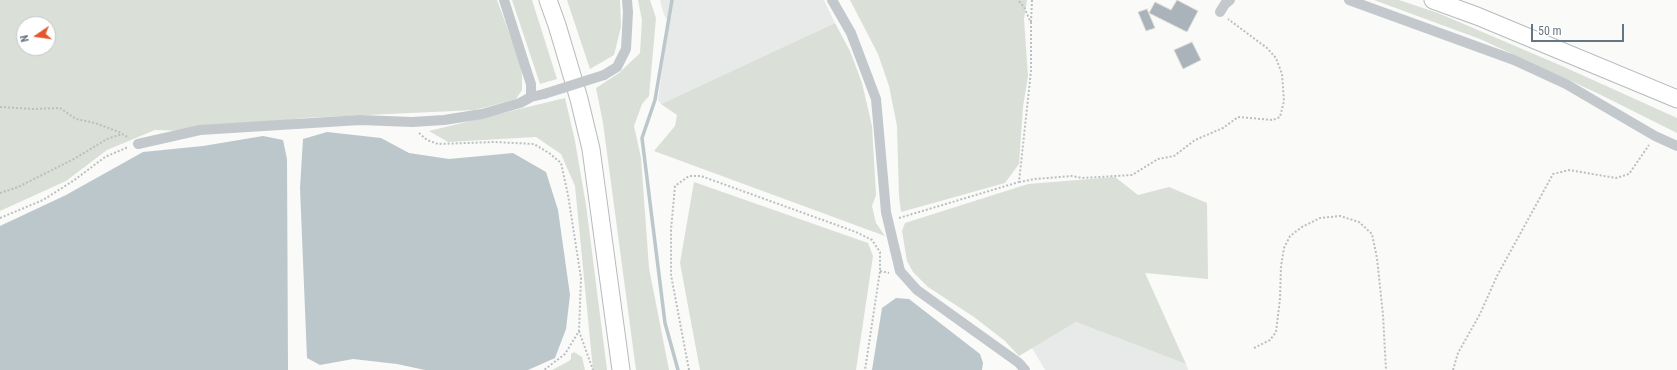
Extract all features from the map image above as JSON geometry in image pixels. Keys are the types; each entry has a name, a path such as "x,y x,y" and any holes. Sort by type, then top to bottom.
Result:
{"main road":[{"path":"548,0 557,24 579,99 591,149 621,370"},
{"path":"1433,0 1477,16 1677,99"},
{"path":"1619,76 1677,106"}],"street":[{"path":"504,0 531,84 531,97"},
{"path":"138,144 200,130 360,120 412,122 444,120 482,114 520,103 531,97 604,75 617,67 626,49 628,12 627,0"},
{"path":"832,0 851,33 876,99 886,212 900,271 917,290 1019,363 1025,370"},
{"path":"1220,12 1225,4 1230,0"},
{"path":"1349,0 1514,60 1566,84 1656,136 1677,146"}],"path":[{"path":"1018,0 1024,6 1031,23"},
{"path":"1019,182 1031,71 1032,0"},
{"path":"888,221 1019,182 1072,176 1082,178 1132,175 1158,158 1174,156 1195,140 1223,128 1238,117 1272,120 1280,117 1284,101 1282,74 1276,58 1267,48 1245,33 1220,12"},
{"path":"0,106 33,109 60,108 76,119 95,123 122,134 138,144"},
{"path":"412,122 419,134 427,140 438,144 495,142 534,144 550,153 561,163 568,195 580,278 579,331 593,370"},
{"path":"0,193 74,159 107,139 122,134"},
{"path":"1453,370 1458,353 1480,314 1497,276 1552,174 1569,170 1616,178 1629,174 1656,136"},
{"path":"0,218 43,200 73,181 105,157 121,149 138,144"},
{"path":"689,370 671,275 671,230 675,186 690,176 701,176 856,232 872,240 880,252 880,271 865,370"},
{"path":"1254,348 1270,340 1276,332 1280,299 1281,266 1284,248 1290,236 1302,227 1320,218 1340,216 1359,222 1372,234 1378,265 1384,322 1386,370"},
{"path":"544,370 565,354 579,331"}],"shaded area":[{"path":"0,0 497,0 520,62 522,90 516,99 475,110 303,118 187,131 155,130 107,150 66,181 0,211"},
{"path":"512,0 532,0 557,79 540,84"},
{"path":"567,0 620,0 621,27 614,55 590,69"},
{"path":"638,0 650,0 656,18 649,96 642,104 634,126 641,158 649,268 669,370 636,370 603,123 596,88 619,73 640,53 642,20"},
{"path":"660,0 824,0 835,23 661,104 658,100 669,22 664,15"},
{"path":"850,0 1027,0 1024,19 1028,76 1023,107 1019,164 1005,183 901,212 899,196 897,126 889,86 878,54"},
{"path":"1374,0 1399,0 1438,13 1562,66 1677,118 1677,133 1597,93 1480,39"},
{"path":"835,23 850,51 862,83 872,126 876,195 872,206 876,223 885,236 654,151 675,126 677,115 661,104"},
{"path":"565,98 575,141 586,205 607,370 593,370 575,186 561,154 536,137 448,142 429,131"},
{"path":"327,132 381,138 409,153 449,159 513,153 546,172 558,210 570,295 566,329 555,358 528,370 425,370 397,364 353,359 320,365 307,358 300,188 303,139"},
{"path":"263,136 283,140 287,159 288,370 0,370 0,226 66,195 143,152 203,146"},
{"path":"1115,177 1138,195 1169,187 1207,203 1208,279 1145,273 1186,364 1076,322 1019,356 1005,341 974,317 928,287 913,272 907,261 902,231 905,223 1028,184"},
{"path":"694,182 868,243 873,256 856,370 700,370 680,263"},
{"path":"896,298 909,299 980,354 983,363 982,370 872,370 882,308"},
{"path":"1076,322 1186,364 1188,370 1045,370 1032,348"},
{"path":"574,352 582,357 585,370 552,370 569,361 571,359 571,354"}],"building":[{"path":"1177,0 1198,11 1187,32 1149,13 1155,2 1171,10"},
{"path":"1147,9 1155,28 1146,31 1138,12"},
{"path":"1192,42 1201,60 1183,69 1174,50"}],"waterway":[{"path":"672,0 655,100 642,138 665,323 678,370"}]}
